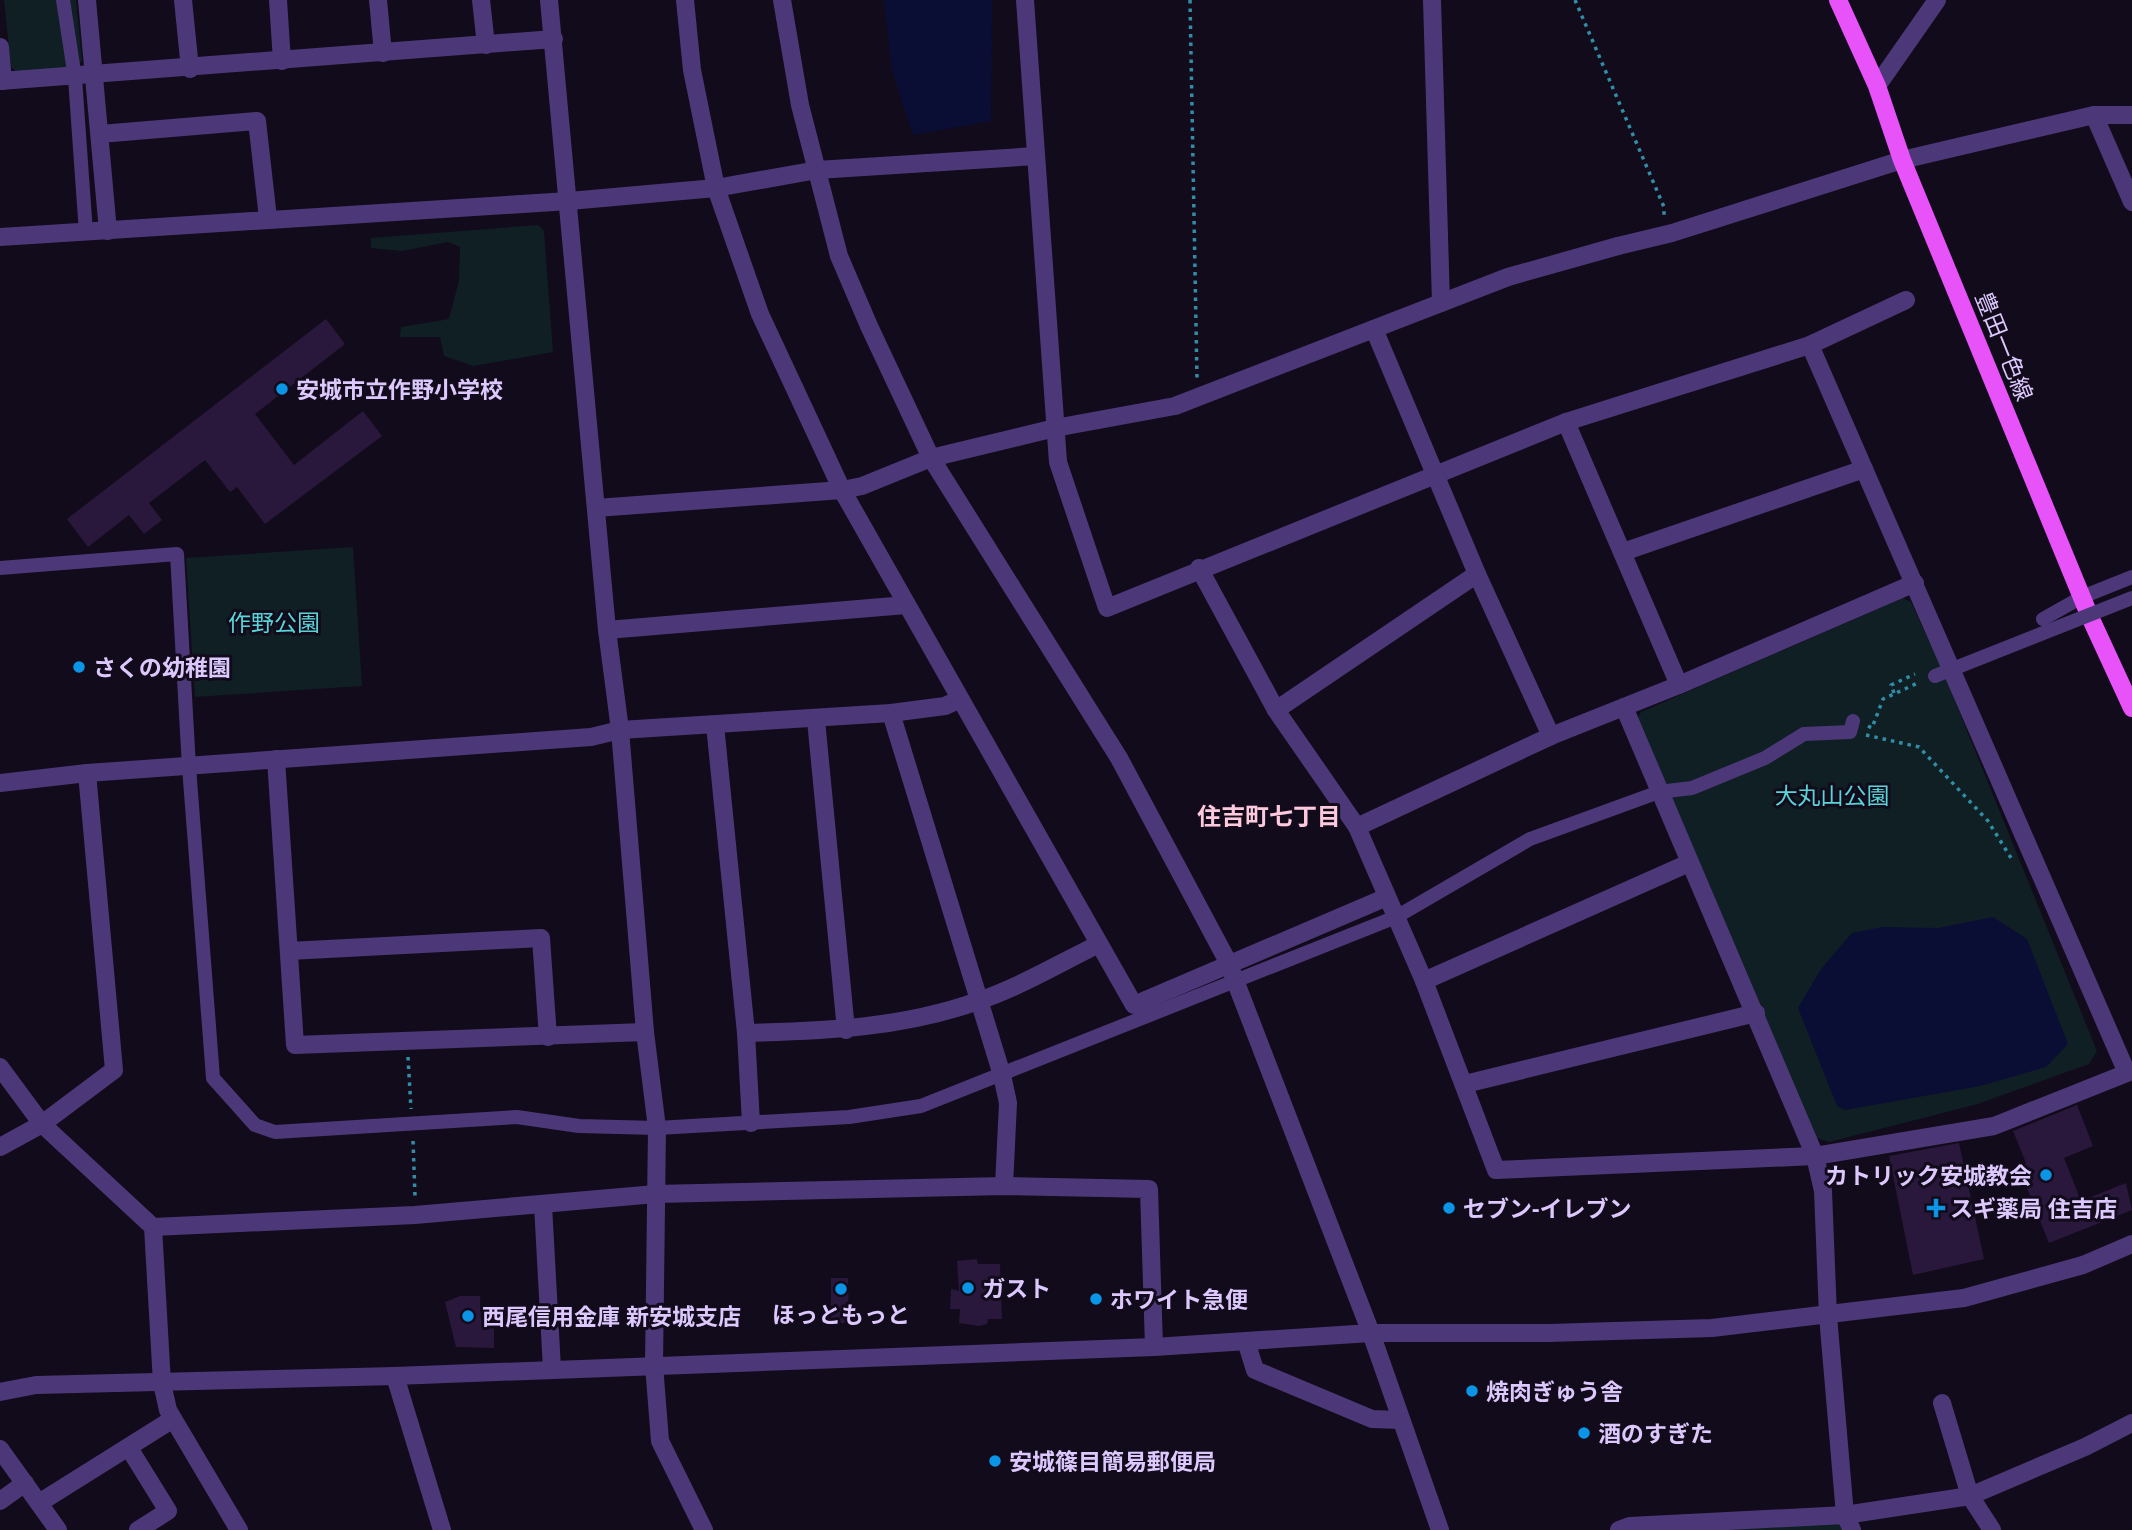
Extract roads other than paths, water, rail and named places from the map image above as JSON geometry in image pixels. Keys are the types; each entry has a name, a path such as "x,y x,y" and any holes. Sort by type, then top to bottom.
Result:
{"main road":[{"name":"豊田一色線","path":"1838,0 1877,86 1902,160 2082,597 2132,708"}],"street":[{"path":"63,0 75,78 86,233"},
{"path":"87,0 108,232"},
{"path":"183,0 190,69"},
{"path":"278,0 282,61"},
{"path":"378,0 383,53"},
{"path":"481,0 486,45"},
{"path":"549,0 607,630 620,730 645,1032 657,1128 654,1365 660,1441 698,1528"},
{"path":"685,0 692,70 716,188 760,314 842,490 1134,1005 1228,962 1387,897"},
{"path":"782,0 800,105 839,256 931,458 1119,758 1228,962 1234,984 1371,1333 1440,1530"},
{"path":"1025,0 1058,462 1107,608 1199,568 1436,473 1468,464 1566,422 1810,345 1906,300"},
{"path":"1432,0 1441,303"},
{"path":"1877,86 1937,0"},
{"path":"0,47 1,81 95,77 554,39"},
{"path":"596,508 842,490 862,486 931,458 1055,428 1175,406 1508,277 1663,234 1902,160 2094,115 2132,115"},
{"path":"2094,115 2132,202"},
{"path":"100,134 257,121 268,218"},
{"path":"0,237 569,201 716,188 817,170 1036,156"},
{"path":"1374,330 1477,574 1551,736"},
{"path":"1199,568 1276,710 1357,827 1424,981 1496,1170 1815,1156 1994,1126 2127,1073 1810,345"},
{"path":"1566,422 1679,685"},
{"path":"1623,552 1864,469"},
{"path":"0,569 177,554 189,767 213,1078 255,1125 275,1132 517,1117 579,1126 657,1128 849,1116 921,1106 1234,984 1395,917 1530,839 1659,792 1692,788 1765,758 1804,734 1852,726"},
{"path":"1276,710 1477,574"},
{"path":"2043,619 2082,597 2132,577"},
{"path":"1357,827 1551,736 1679,685 1915,583"},
{"path":"1936,676 2132,598"},
{"path":"607,630 906,605"},
{"path":"0,783 87,773 592,737 620,730 816,720 945,706 960,699"},
{"path":"1624,707 1815,1156 1823,1191 1828,1315 1849,1522"},
{"path":"891,713 1002,1075 1008,1103 1004,1186"},
{"path":"816,720 846,1030"},
{"path":"715,725 746,1033 751,1123"},
{"path":"276,759 295,1045 645,1032"},
{"path":"0,1147 42,1124 114,1070 87,773"},
{"path":"1424,981 1689,863"},
{"path":"289,951 541,939 548,1037"},
{"path":"746,1033 846,1030 923,1016 979,1001 1099,944"},
{"path":"1465,1084 1756,1013"},
{"path":"0,1068 42,1124 153,1227 162,1384 173,1419 239,1530"},
{"path":"153,1227 415,1215 656,1194 1004,1186 1149,1189 1154,1347"},
{"path":"543,1205 552,1369"},
{"path":"0,1392 36,1385 162,1384 1154,1347 1371,1333 1549,1333 1712,1328 1964,1298 2083,1265 2132,1244"},
{"path":"1246,1341 1255,1370 1372,1419 1401,1420"},
{"path":"395,1376 442,1530"},
{"path":"1942,1403 1970,1496 1992,1530"},
{"path":"38,1503 173,1419"},
{"path":"1619,1530 1630,1526 1715,1527 1849,1522 1970,1496 2132,1423"},
{"path":"129,1448 168,1511 138,1530"},
{"path":"0,1449 58,1530"},
{"path":"0,1501 25,1483"}],"place":[{"name":"安城市立作野小学校","path":"282,389"},
{"name":"さくの幼稚園","path":"79,667"},
{"name":"カトリック安城教会","path":"2046,1175"},
{"name":"セブン-イレブン","path":"1449,1208"},
{"name":"スギ薬局 住吉店","path":"1936,1208"},
{"name":"ガスト","path":"968,1288"},
{"name":"ほっともっと","path":"841,1289"},
{"name":"ホワイト急便","path":"1096,1299"},
{"name":"西尾信用金庫 新安城支店","path":"468,1316"},
{"name":"焼肉ぎゅう舎","path":"1472,1391"},
{"name":"酒のすぎた","path":"1584,1433"},
{"name":"安城篠目簡易郵便局","path":"995,1461"}],"district":[{"name":"住吉町七丁目","path":"1269,815"}],"park label":[{"name":"作野公園","path":"274,622"},
{"name":"大丸山公園","path":"1832,795"}]}
